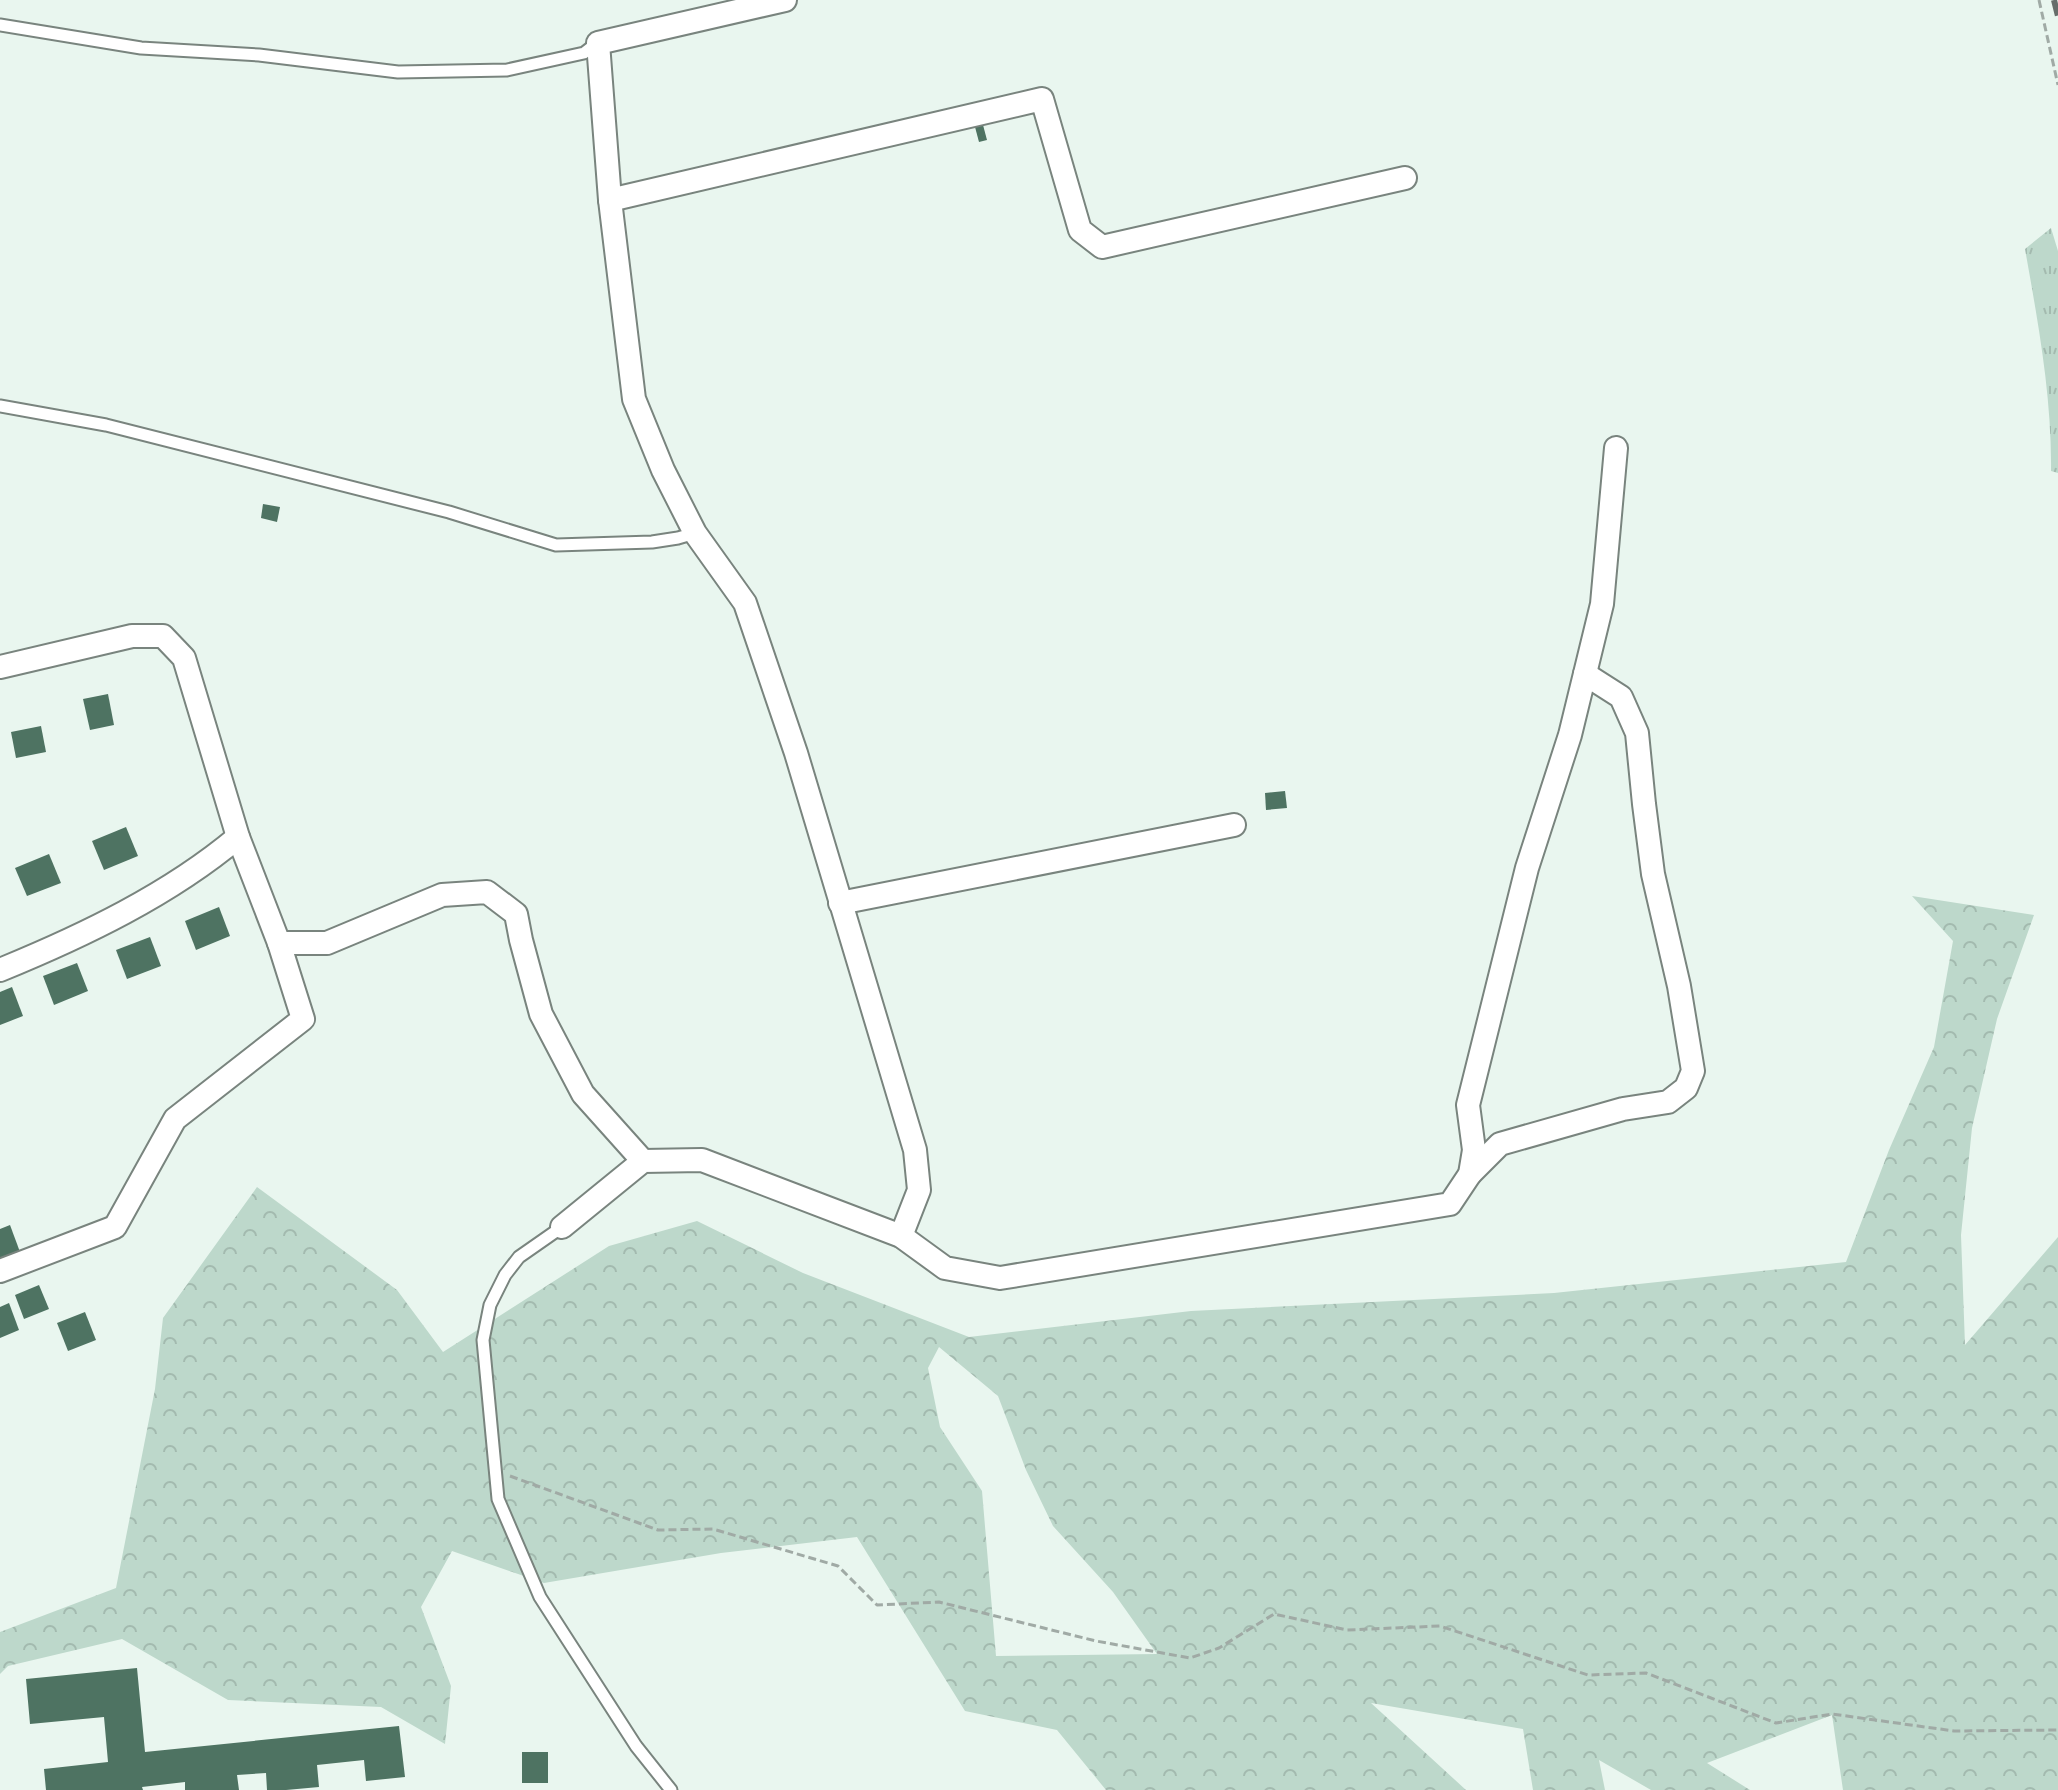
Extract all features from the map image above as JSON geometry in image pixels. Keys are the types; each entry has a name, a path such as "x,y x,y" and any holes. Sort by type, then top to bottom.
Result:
{"street":[{"path":"785,0 598,43 610,200 634,399 663,470 695,533 745,603 796,753 915,1150 919,1190 901,1236"},
{"path":"610,200 1042,99 1080,230 1102,247 1405,178"},
{"path":"1470,1174 1474,1150 1468,1105 1527,868 1570,735 1602,604 1616,448"},
{"path":"0,667 132,636 163,636 184,658 238,837 279,943 303,1019 175,1119 115,1227 0,1271"},
{"path":"562,1227 643,1161 702,1160 901,1236 945,1268 1000,1278 1450,1204 1470,1174 1500,1144 1623,1109 1668,1102 1686,1088 1693,1071 1679,986 1653,874 1637,733 1621,697 1585,674"},
{"path":"840,903 1234,825"},
{"path":"0,970 132,909 213,858 238,837"},
{"path":"279,943 327,943 442,895 487,892 516,914 541,1014 583,1094 643,1161"}],"lane":[{"path":"0,25 141,48 259,55 398,72 507,70 584,53 598,43"},
{"path":"0,406 106,425 449,512 556,545 652,542 695,533"},
{"path":"562,1227 519,1257 505,1275 490,1305 483,1340 498,1499 540,1597 636,1746 671,1790"}],"path":[{"path":"2039,0 2058,85"},
{"path":"496,1471 658,1530 713,1529 838,1566 877,1605 939,1602 1096,1641 1190,1658 1219,1648 1274,1614 1347,1630 1440,1626 1588,1675 1646,1673 1776,1723 1832,1714 1954,1731 2058,1730"}],"green space":[{"path":"2051,228 2058,251 2058,473 2051,471 2047,387 2025,249"},
{"path":"1912,896 2034,915 1997,1019 1972,1128 1961,1235 1965,1345 2058,1237 2058,1790 1843,1790 1832,1715 1707,1763 1750,1790 1651,1790 1599,1760 1605,1790 1533,1790 1523,1729 1371,1703 1466,1790 1106,1790 1057,1730 965,1711 857,1537 721,1553 544,1583 452,1551 421,1607 451,1686 445,1744 381,1707 228,1700 122,1639 8,1666 0,1674 0,1632 116,1588 155,1389 163,1318 257,1187 397,1290 443,1352 609,1246 697,1221 803,1273 969,1337 1191,1311 1554,1293 1846,1262 1889,1150 1934,1047 1953,941","holes":["939,1347 998,1396 1026,1470 1053,1526 1113,1592 1157,1654 996,1656 982,1491 940,1427 928,1368"]}],"building":[{"path":"983,125 987,140 979,142 975,127"},
{"path":"263,504 280,507 277,522 261,518"},
{"path":"108,694 114,725 90,730 83,699"},
{"path":"41,726 46,752 16,758 11,732"},
{"path":"1285,791 1287,808 1266,810 1265,793"},
{"path":"126,827 138,856 104,870 92,841"},
{"path":"49,854 61,883 27,896 15,868"},
{"path":"219,907 230,936 196,950 185,921"},
{"path":"150,937 161,966 127,979 116,950"},
{"path":"77,963 88,991 54,1005 43,976"},
{"path":"12,987 23,1016 0,1025 0,992"},
{"path":"10,1225 20,1252 0,1260 0,1229"},
{"path":"39,1285 49,1309 24,1319 15,1295"},
{"path":"9,1303 19,1330 0,1338 0,1307"},
{"path":"85,1312 96,1340 68,1351 57,1323"},
{"path":"137,1668 145,1752 399,1726 405,1777 366,1781 364,1760 317,1765 319,1787 267,1790 266,1773 237,1775 239,1790 185,1790 185,1782 142,1787 143,1790 46,1790 44,1769 108,1762 104,1717 30,1724 26,1679"},
{"path":"522,1752 548,1752 548,1783 522,1783"}],"railway":[{"path":"2054,0 2058,16"}]}
